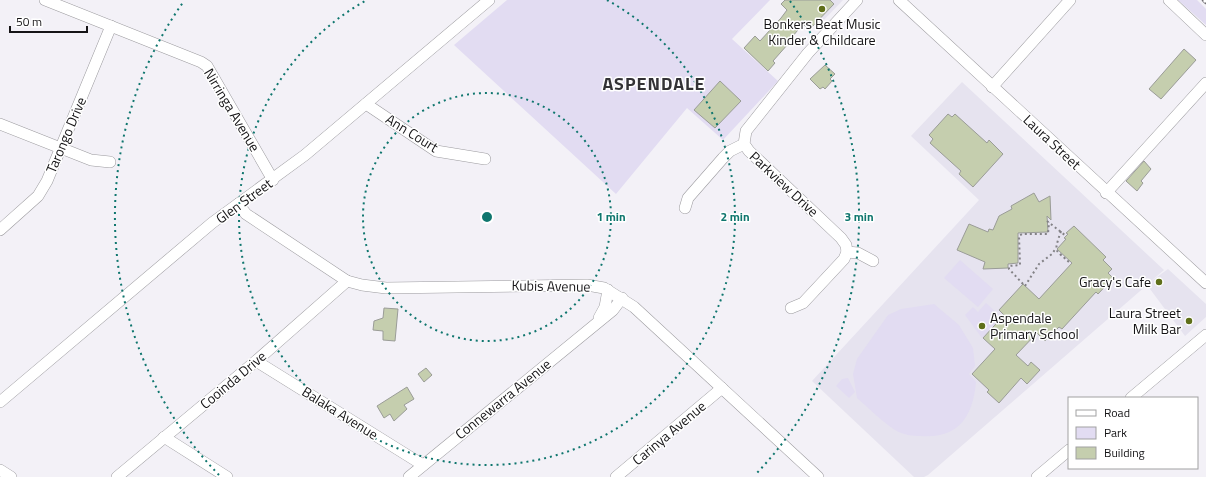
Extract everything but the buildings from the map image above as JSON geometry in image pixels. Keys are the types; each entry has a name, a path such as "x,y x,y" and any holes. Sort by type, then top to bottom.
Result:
{"street":[{"name":"Nirringa Avenue","path":"45,0 201,62 207,66 273,180"},
{"name":"Glen Street","path":"0,402 186,245 238,204 273,180 489,0"},
{"name":"Parkview Drive","path":"847,252 846,244 841,238 749,151 744,144 746,131 808,53 857,0"},
{"name":"Laura Street","path":"899,0 1106,193 1206,283"},
{"path":"992,87 1070,0"},
{"path":"1169,0 1206,35"},
{"name":"Tarongo Drive","path":"0,230 38,196 47,181 111,26"},
{"path":"1106,193 1206,82"},
{"name":"Ann Court","path":"366,104 436,151 485,159"},
{"path":"0,124 91,160 110,162"},
{"path":"685,208 688,198 723,158 730,151 744,144"},
{"name":"Kubis Avenue","path":"238,204 246,214 347,281 362,285 386,288 587,285 608,290 634,307 818,477"},
{"path":"791,308 803,303 844,259 847,252 858,253 873,261"},
{"name":"Cooinda Drive","path":"117,477 256,361 347,281"},
{"name":"Connewarra Avenue","path":"597,322 605,307 608,290"},
{"name":"Connewarra Avenue","path":"409,477 613,310 622,298"},
{"path":"1132,397 1206,335"},
{"name":"Balaka Avenue","path":"256,361 423,465"},
{"name":"Carinya Avenue","path":"616,477 722,388"},
{"path":"164,438 227,477"},
{"path":"1037,477 1068,451"},
{"path":"0,470 11,477"}],"path":[{"path":"1060,231 1056,248 1052,254 1039,264 1024,285 1009,266 1020,265 1019,236 1022,234 1048,234 1048,222 1060,231 1066,236"},
{"path":"1056,248 1058,253 1071,264"}],"shaded area":[{"path":"793,0 843,0 819,25"},
{"name":"Aspendale Primary School","path":"962,82 1164,270 1150,282 1168,269 1206,304 1206,317 1185,336 1147,285 928,475 924,477 914,477 812,381 979,200 911,136"}],"green space":[{"path":"507,0 770,0 732,39 778,81 723,140 687,108 616,194 454,45"},
{"path":"1178,0 1197,0 1206,9 1206,25"},
{"path":"960,260 993,289 978,307 944,278"},
{"path":"986,303 1001,317 982,338 965,315 973,307 978,312"},
{"path":"934,304 959,325 973,348 975,366 969,374 976,382 974,394 967,415 954,429 945,434 934,436 908,435 898,432 880,419 857,398 853,374 857,359 888,315 901,309"},
{"path":"848,378 855,392 849,398 836,386 842,379"}],"place":[{"name":"Bonkers Beat Music Kinder & Childcare","path":"822,9"},
{"name":"Gracy's Cafe","path":"1159,282"},
{"name":"Laura Street Milk Bar","path":"1189,321"},
{"name":"Aspendale Primary School","path":"982,326"}],"district":[{"name":"ASPENDALE","path":"654,84"}]}
